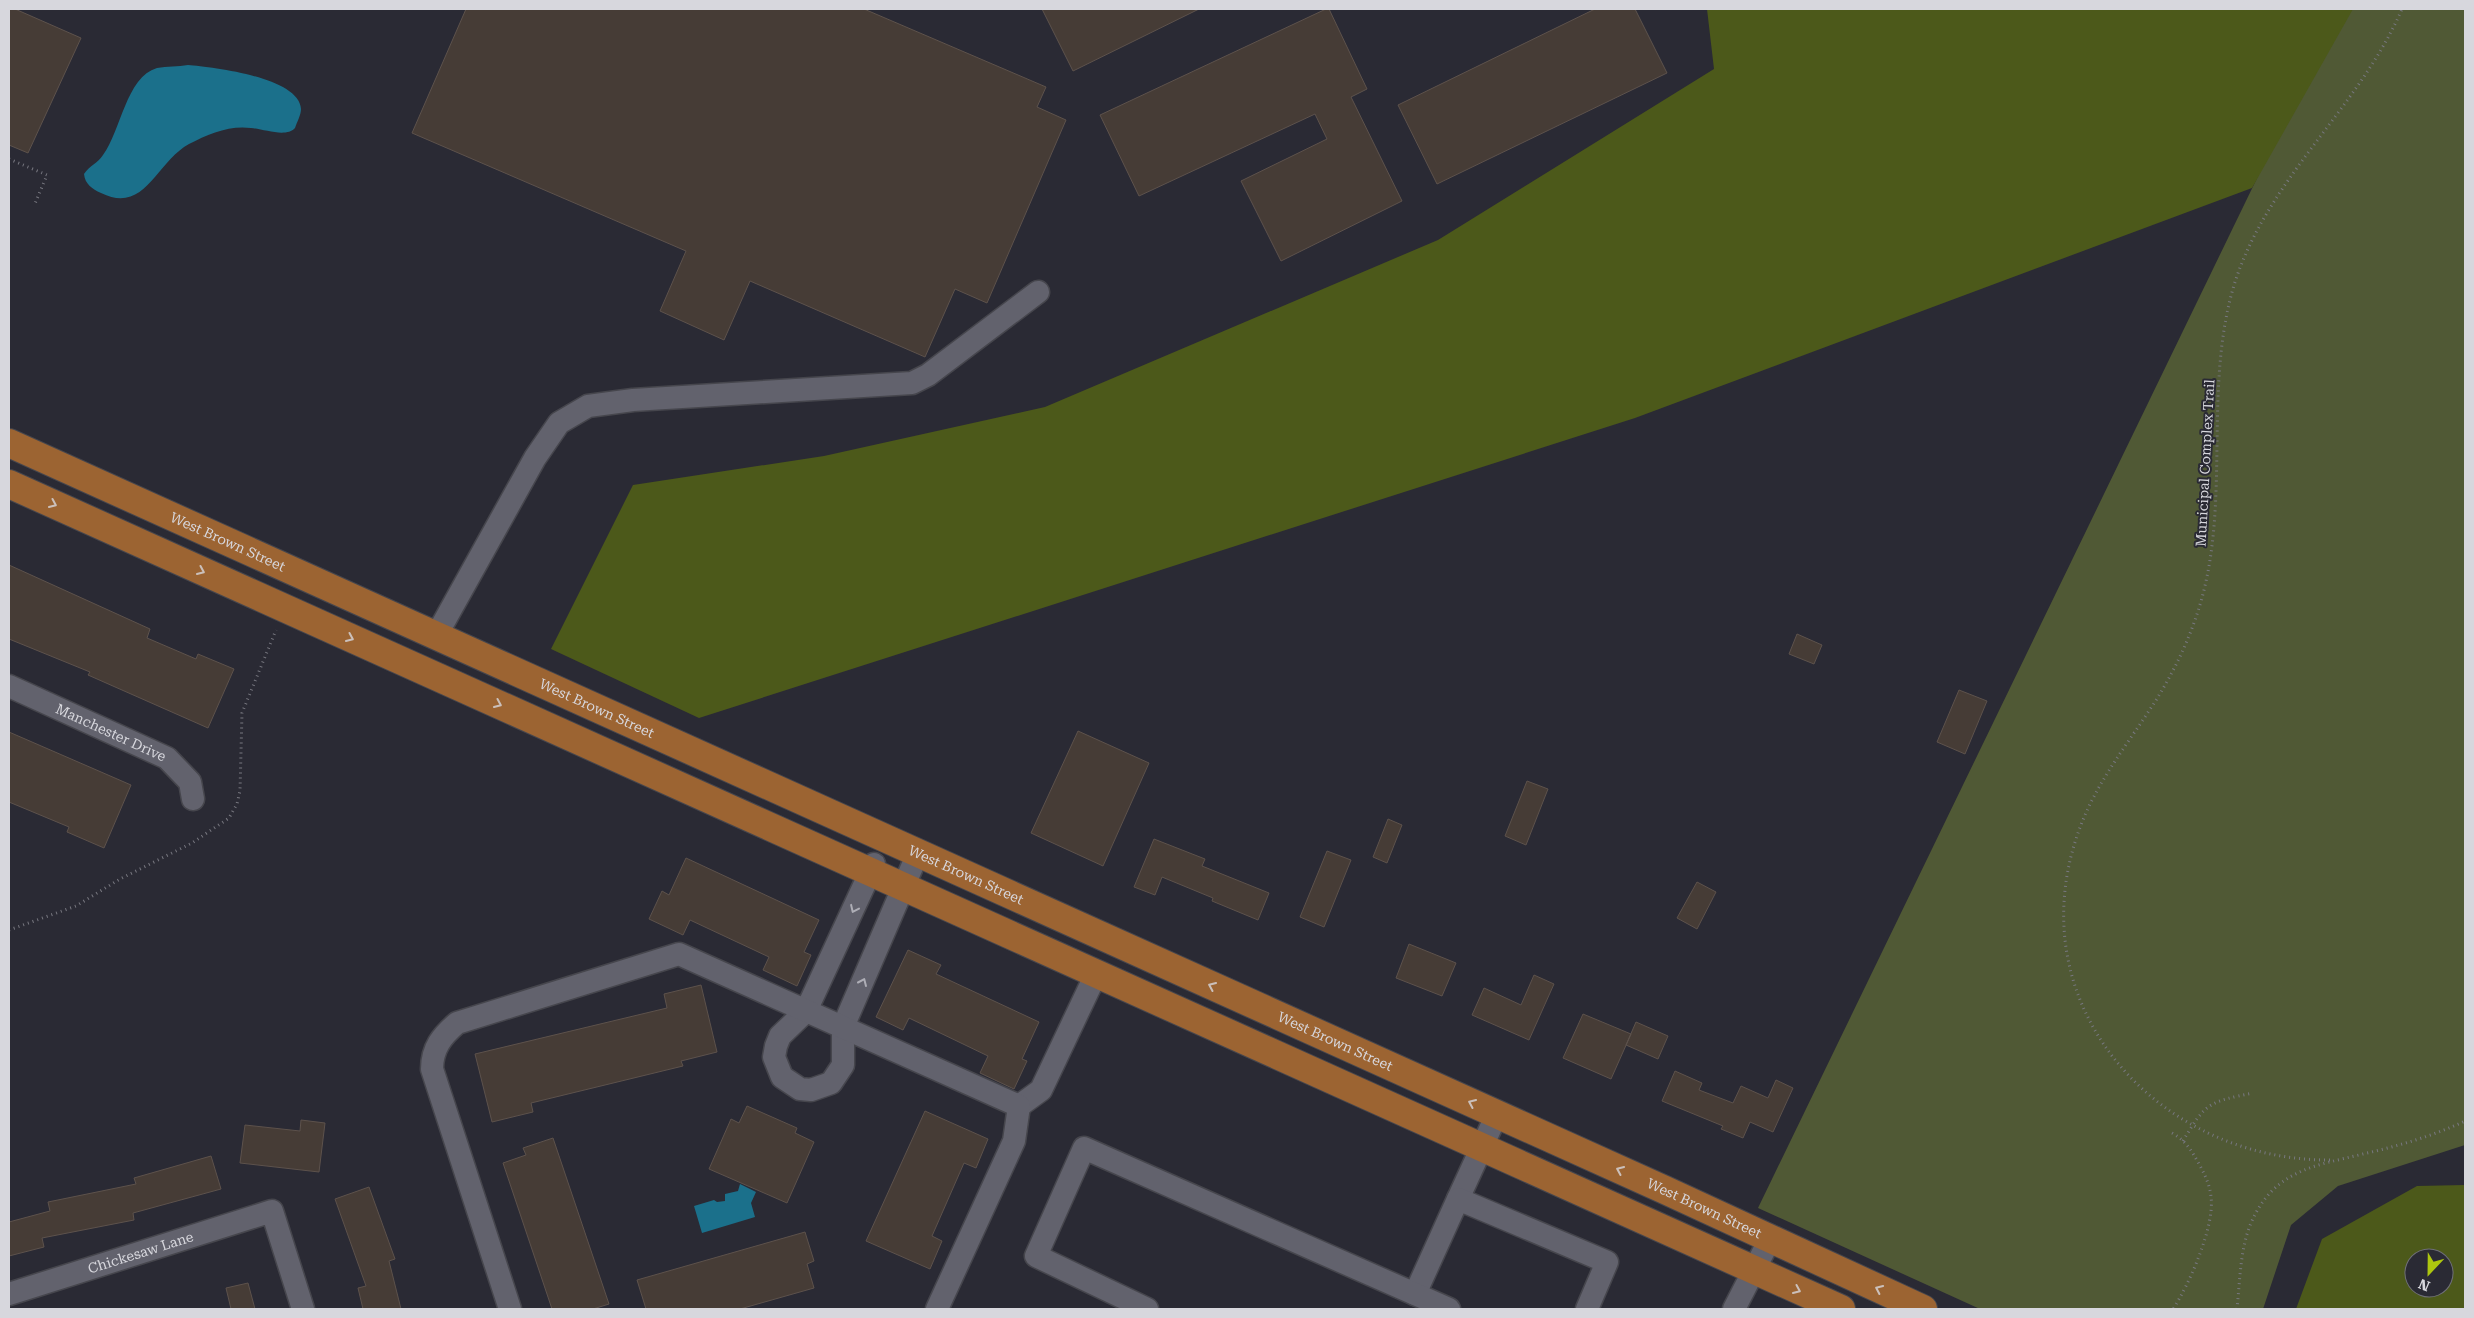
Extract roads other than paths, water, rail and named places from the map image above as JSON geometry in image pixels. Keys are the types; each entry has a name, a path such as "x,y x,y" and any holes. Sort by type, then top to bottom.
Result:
{"main road":[{"name":"West Brown Street","path":"9,444 436,636 912,869 1096,974 1841,1309"},
{"path":"9,484 419,669 872,868 881,854 912,869"},
{"path":"419,669 436,636"},
{"name":"West Brown Street","path":"912,869 985,898 1017,898 1497,1114 1923,1309"},
{"path":"1219,1029 1236,997"}],"street":[{"path":"436,636 535,458 559,424 588,406 633,400 912,382 928,375 1038,292"},
{"name":"Manchester Drive","path":"9,686 167,758 190,782 193,799"},
{"path":"872,868 806,1011 780,1036 774,1057 782,1077 800,1089 811,1090 821,1088 838,1075 844,1054 843,1027 912,869"},
{"path":"510,1309 432,1068 432,1056 447,1032 458,1023 679,954 1019,1106"},
{"path":"937,1309 1014,1141 1019,1106 1041,1090 1096,974"},
{"path":"1414,1294 1497,1114"},
{"path":"1147,1309 1036,1256 1084,1148 1449,1309"},
{"path":"1458,1199 1608,1262 1587,1309"},
{"name":"Chickesaw Lane","path":"9,1294 272,1211 303,1309"},
{"path":"1734,1309 1770,1239"}],"water":[{"path":"188,65 234,71 271,82 286,89 297,98 301,109 295,128 281,133 243,127 219,131 204,137 178,152 149,184 129,197 116,198 92,188 87,183 84,174 101,158 109,145 125,106 138,82 147,73 157,68"},
{"path":"740,1184 756,1192 751,1203 755,1217 702,1233 694,1206 714,1200 717,1202 725,1201 725,1194 738,1191"}]}
